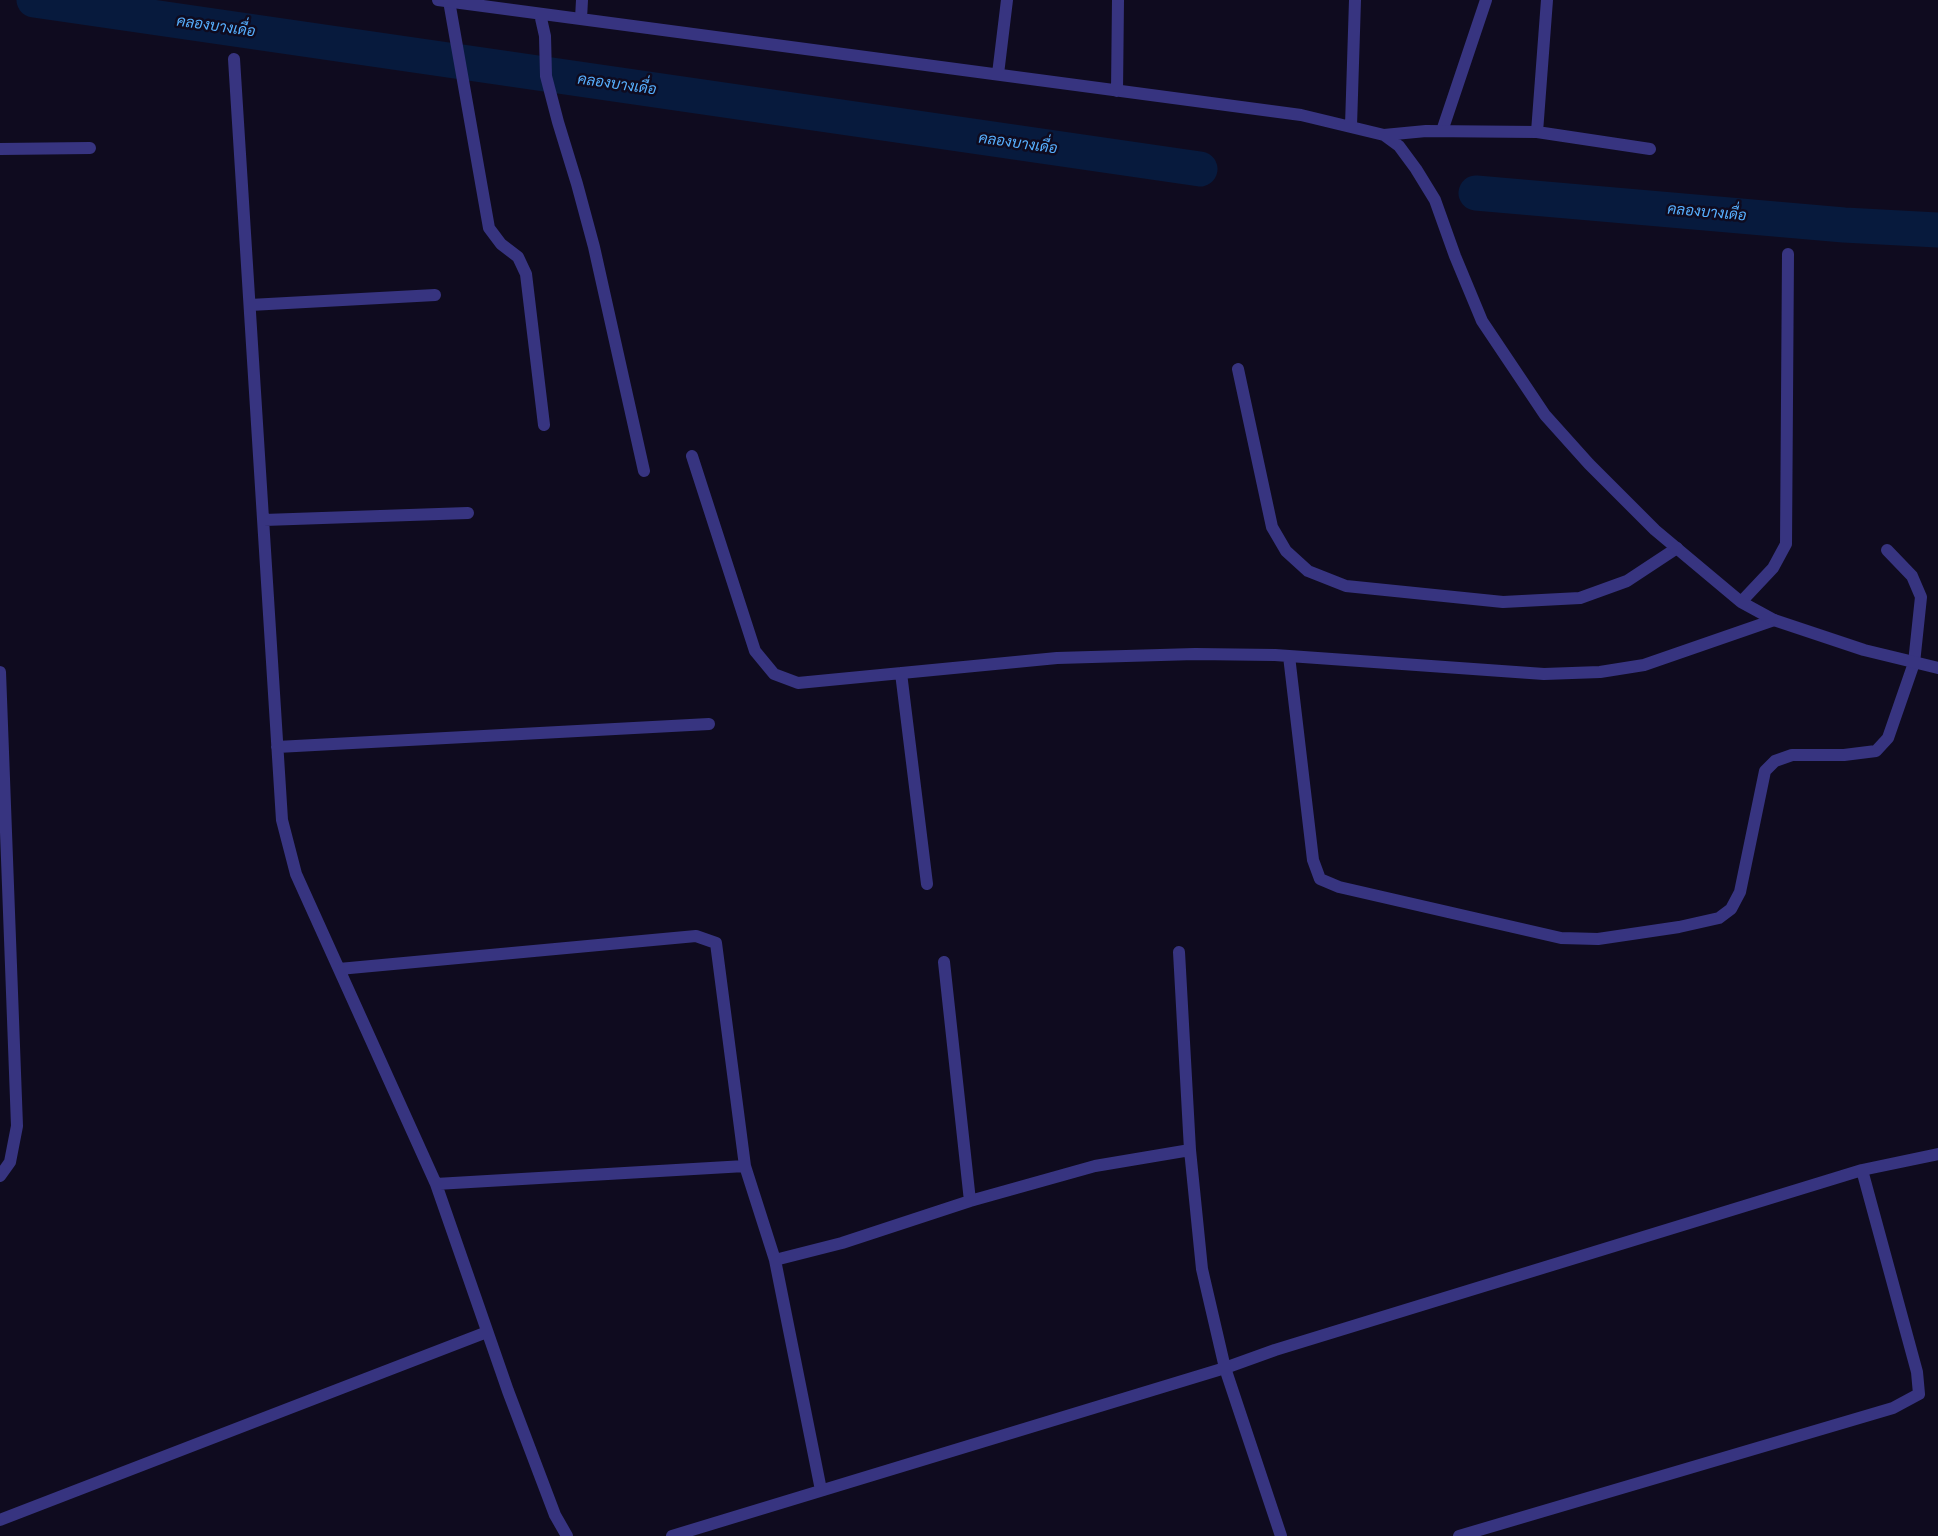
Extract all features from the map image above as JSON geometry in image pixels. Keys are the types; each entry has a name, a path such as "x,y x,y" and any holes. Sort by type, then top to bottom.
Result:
{"street":[{"path":"580,19 582,0"},
{"path":"998,74 1007,0"},
{"path":"1117,90 1118,0"},
{"path":"1350,126 1355,0"},
{"path":"1442,130 1486,0"},
{"path":"1537,132 1547,0"},
{"path":"544,425 526,274 518,257 501,244 489,228 443,1 1301,115 1384,135 1442,130 1537,132 1650,149"},
{"path":"540,14 545,36 546,76 594,246 644,471"},
{"path":"234,59 282,820 296,874 436,1184 487,1332 555,1515 567,1536"},
{"path":"1384,135 1399,146 1435,200 1454,256 1482,321 1545,415 1589,464 1654,530 1741,602 1774,620 1864,650 1938,668"},
{"path":"0,149 90,148"},
{"path":"1741,602 1773,568 1786,544 1788,254"},
{"path":"250,305 435,295"},
{"path":"1238,369 1272,527 1286,551 1308,572 1346,586 1503,602 1580,598 1627,581 1677,548"},
{"path":"692,456 755,651 774,674 798,683 1057,658 1195,654 1289,656 1544,674 1600,672 1644,665 1774,620"},
{"path":"264,520 468,513"},
{"path":"1289,656 1313,860 1320,879 1339,887 1561,938 1598,939 1679,927 1718,918 1731,909 1740,892 1765,771 1775,760 1792,755 1844,755 1876,751 1888,738 1914,663 1921,598 1912,576 1886,550"},
{"path":"0,672 17,1126 10,1162 0,1176"},
{"path":"901,673 927,884"},
{"path":"277,747 709,724"},
{"path":"339,970 696,936 716,943 746,1166 776,1260 821,1490"},
{"path":"1179,952 1190,1150 1202,1269 1224,1368 1281,1536"},
{"path":"944,962 970,1201"},
{"path":"776,1260 842,1243 970,1201 1095,1166 1190,1150"},
{"path":"672,1536 1224,1368 1285,1347 1862,1170 1938,1154"},
{"path":"436,1184 746,1166"},
{"path":"1459,1536 1893,1408 1919,1394 1916,1372 1862,1170"},
{"path":"0,1520 487,1332"}],"waterway":[{"name":"คลองบางเดื่อ","path":"34,0 1200,169"},
{"name":"คลองบางเดื่อ","path":"1476,193 1844,225 1938,230"}]}
